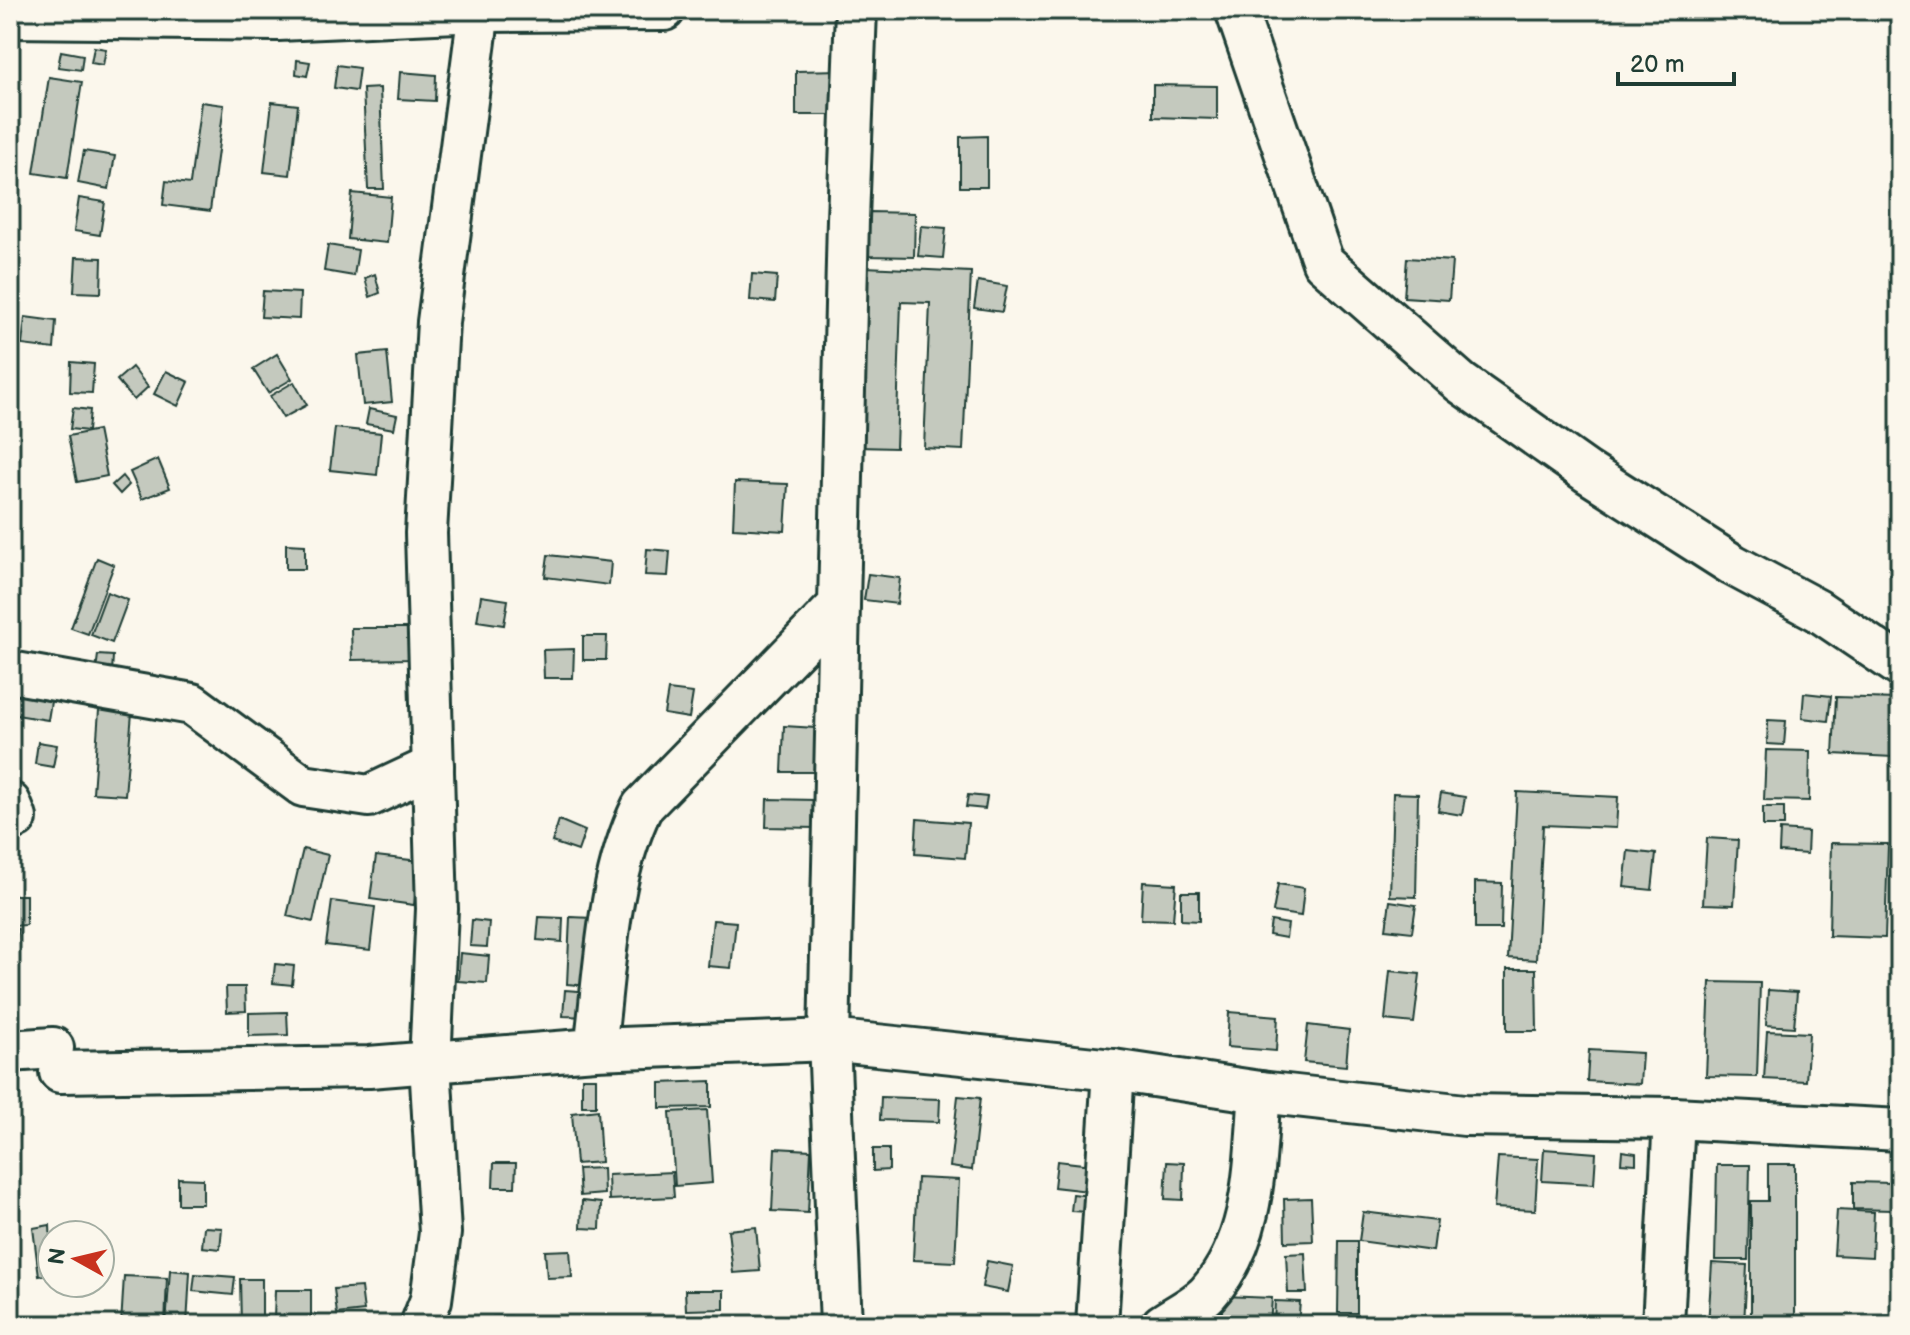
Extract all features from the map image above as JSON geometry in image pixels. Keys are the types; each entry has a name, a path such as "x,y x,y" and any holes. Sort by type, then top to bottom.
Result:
{"street":[{"path":"10,17 664,10"},
{"path":"841,1325 829,1040 848,219 856,10"},
{"path":"1236,10 1323,262 1461,383 1574,463 1733,565 1817,610 1900,666"},
{"path":"421,1325 431,1300 440,1233 430,1063 437,909 426,533 438,322 480,11"},
{"path":"595,1049 617,874 629,833 642,807 839,605"},
{"path":"10,672 192,704 303,786 369,796 433,766"},
{"path":"10,1051 57,1060 369,1067 595,1049 829,1040 1113,1070 1260,1092 1465,1115 1674,1118 1900,1130"},
{"path":"1097,1325 1113,1070"},
{"path":"1162,1325 1207,1294 1235,1255 1248,1214 1260,1092"},
{"path":"1663,1325 1674,1118"}],"building":[{"path":"94,47 106,49 103,65 91,63"},
{"path":"61,51 83,55 81,70 58,67"},
{"path":"297,60 310,62 307,76 296,74"},
{"path":"337,65 359,68 356,91 334,88"},
{"path":"841,70 841,115 796,115 796,71"},
{"path":"400,72 436,75 435,101 398,99"},
{"path":"49,77 82,82 67,178 34,173"},
{"path":"1153,85 1217,86 1217,119 1153,117"},
{"path":"380,88 384,189 368,189 363,89"},
{"path":"201,102 224,105 210,211 163,205 166,181 190,184"},
{"path":"272,102 298,105 290,175 264,172"},
{"path":"987,136 987,187 960,187 960,137"},
{"path":"84,151 115,156 109,189 78,183"},
{"path":"352,193 391,197 387,243 348,239"},
{"path":"79,198 105,202 100,235 74,231"},
{"path":"869,212 915,213 914,257 867,256"},
{"path":"10,225 16,226 10,259"},
{"path":"921,226 946,228 943,258 918,256"},
{"path":"328,245 358,250 354,276 324,271"},
{"path":"76,257 102,258 101,293 74,292"},
{"path":"1407,258 1452,261 1449,300 1404,297"},
{"path":"865,267 971,272 963,450 924,448 930,303 901,302 896,448 858,447"},
{"path":"375,274 380,293 370,297 365,278"},
{"path":"752,274 777,276 775,302 750,300"},
{"path":"978,281 1007,286 1002,312 974,308"},
{"path":"263,291 300,293 299,319 261,317"},
{"path":"10,305 13,305 16,327 10,328"},
{"path":"25,317 56,321 54,349 22,345"},
{"path":"387,352 392,402 363,405 358,355"},
{"path":"277,354 292,379 268,393 253,369"},
{"path":"71,362 94,364 92,393 70,392"},
{"path":"132,367 148,387 134,400 117,380"},
{"path":"166,371 189,382 178,406 154,394"},
{"path":"294,382 307,405 283,418 270,396"},
{"path":"73,408 90,410 88,431 70,429"},
{"path":"369,409 397,415 394,429 366,424"},
{"path":"335,428 381,433 377,475 330,470"},
{"path":"98,430 107,476 77,482 68,436"},
{"path":"158,459 170,488 142,499 130,472"},
{"path":"122,476 129,485 120,494 112,485"},
{"path":"735,482 788,484 785,531 733,528"},
{"path":"286,544 305,545 305,569 286,569"},
{"path":"647,549 670,551 668,576 645,575"},
{"path":"548,555 611,562 609,585 545,577"},
{"path":"97,558 114,565 88,634 71,628"},
{"path":"868,574 900,578 897,604 864,600"},
{"path":"107,592 128,600 112,643 91,635"},
{"path":"481,596 508,600 504,625 477,621"},
{"path":"351,628 413,628 413,659 352,660"},
{"path":"583,636 607,636 606,660 583,660"},
{"path":"574,649 573,678 544,678 543,650"},
{"path":"98,655 113,656 112,672 96,670"},
{"path":"14,683 53,689 48,720 10,714"},
{"path":"668,690 693,693 689,718 664,714"},
{"path":"1804,693 1831,696 1828,721 1802,718"},
{"path":"1836,697 1896,699 1893,757 1833,754"},
{"path":"99,710 132,713 125,795 93,793"},
{"path":"1768,720 1786,721 1784,745 1767,744"},
{"path":"784,726 816,728 815,772 782,772"},
{"path":"38,742 57,745 53,767 35,764"},
{"path":"1766,750 1810,751 1809,801 1764,800"},
{"path":"1517,792 1618,797 1616,828 1543,825 1536,960 1508,958"},
{"path":"1393,793 1418,794 1416,897 1390,896"},
{"path":"1441,793 1465,797 1462,815 1438,811"},
{"path":"968,795 987,797 985,809 966,807"},
{"path":"767,799 815,800 815,828 766,827"},
{"path":"1763,807 1784,807 1784,826 1763,826"},
{"path":"917,819 968,823 965,858 915,854"},
{"path":"559,820 585,831 578,851 552,842"},
{"path":"1780,830 1808,832 1807,854 1779,852"},
{"path":"1707,838 1738,840 1734,905 1703,904"},
{"path":"1831,843 1888,844 1885,938 1829,936"},
{"path":"303,849 328,855 313,922 287,916"},
{"path":"1628,851 1656,854 1652,890 1624,887"},
{"path":"376,856 419,861 414,905 370,899"},
{"path":"1143,882 1176,884 1173,920 1141,919"},
{"path":"1475,882 1502,883 1501,929 1475,929"},
{"path":"1278,884 1304,888 1301,916 1273,912"},
{"path":"1181,892 1199,892 1199,921 1181,920"},
{"path":"10,895 26,895 26,925 10,926"},
{"path":"332,901 375,907 370,950 326,945"},
{"path":"1390,901 1416,905 1412,932 1386,929"},
{"path":"539,917 563,918 562,942 537,940"},
{"path":"570,917 593,918 590,986 567,984"},
{"path":"472,920 489,922 487,947 470,946"},
{"path":"713,920 736,922 731,968 708,966"},
{"path":"1271,921 1288,924 1286,938 1269,935"},
{"path":"10,928 18,929 17,951 10,950"},
{"path":"460,953 489,956 487,983 458,981"},
{"path":"275,964 294,966 292,985 273,983"},
{"path":"1507,969 1536,969 1537,1031 1507,1031"},
{"path":"1390,971 1420,974 1414,1023 1385,1020"},
{"path":"1710,982 1760,983 1757,1077 1706,1076"},
{"path":"226,987 245,987 246,1011 227,1012"},
{"path":"565,990 591,992 589,1017 563,1016"},
{"path":"1768,990 1797,992 1794,1027 1766,1025"},
{"path":"287,1012 288,1035 249,1036 249,1013"},
{"path":"1229,1012 1278,1016 1276,1051 1227,1047"},
{"path":"1308,1025 1349,1030 1346,1066 1304,1062"},
{"path":"1767,1031 1809,1033 1806,1081 1764,1079"},
{"path":"1589,1050 1642,1053 1640,1084 1587,1081"},
{"path":"582,1078 596,1078 596,1106 582,1106"},
{"path":"711,1081 711,1107 660,1108 660,1083"},
{"path":"958,1096 980,1098 972,1170 950,1167"},
{"path":"881,1097 940,1099 939,1122 880,1120"},
{"path":"598,1110 601,1162 576,1164 572,1113"},
{"path":"707,1110 712,1183 675,1186 670,1112"},
{"path":"775,1148 811,1150 808,1213 772,1211"},
{"path":"873,1149 889,1149 889,1170 873,1171"},
{"path":"1544,1149 1596,1153 1594,1184 1542,1181"},
{"path":"1622,1151 1636,1153 1636,1164 1621,1163"},
{"path":"1498,1157 1538,1159 1535,1210 1494,1208"},
{"path":"1057,1161 1091,1165 1088,1191 1054,1187"},
{"path":"1167,1162 1184,1163 1183,1200 1165,1199"},
{"path":"494,1163 516,1163 515,1187 493,1187"},
{"path":"1768,1164 1795,1164 1795,1325 1751,1325 1751,1201 1768,1201"},
{"path":"1717,1165 1750,1165 1748,1260 1715,1260"},
{"path":"603,1168 604,1194 580,1196 578,1169"},
{"path":"672,1172 674,1197 609,1200 608,1175"},
{"path":"178,1178 203,1179 203,1204 178,1204"},
{"path":"917,1178 959,1180 955,1262 913,1260"},
{"path":"15,1182 18,1213 10,1214 10,1183"},
{"path":"1853,1182 1892,1183 1891,1210 1853,1209"},
{"path":"1073,1194 1089,1196 1088,1212 1071,1211"},
{"path":"1311,1198 1313,1241 1285,1242 1284,1199"},
{"path":"582,1201 601,1203 600,1229 581,1228"},
{"path":"1837,1210 1874,1212 1872,1257 1834,1255"},
{"path":"1363,1212 1437,1221 1433,1251 1359,1241"},
{"path":"204,1227 222,1228 220,1249 202,1247"},
{"path":"756,1227 760,1271 733,1273 728,1230"},
{"path":"1339,1241 1357,1241 1357,1313 1338,1313"},
{"path":"570,1250 572,1277 547,1278 545,1251"},
{"path":"1305,1253 1307,1293 1288,1293 1286,1254"},
{"path":"987,1261 1013,1266 1008,1292 982,1287"},
{"path":"1712,1263 1747,1265 1744,1325 1708,1325"},
{"path":"170,1270 190,1272 187,1325 166,1325"},
{"path":"195,1274 235,1277 233,1295 193,1291"},
{"path":"124,1276 167,1278 165,1325 121,1325"},
{"path":"240,1279 262,1279 262,1325 241,1325"},
{"path":"361,1287 364,1311 337,1314 334,1289"},
{"path":"275,1290 311,1290 311,1319 274,1319"},
{"path":"685,1290 724,1290 724,1309 686,1310"},
{"path":"1223,1296 1272,1298 1270,1325 1221,1325"},
{"path":"1275,1301 1300,1302 1298,1325 1274,1325"},
{"path":"511,1316 511,1325 493,1325 493,1317"},
{"path":"1361,1316 1361,1325 1303,1325 1303,1317"},
{"path":"67,1317 69,1325 35,1325 35,1324"},
{"path":"875,1317 925,1322 925,1325 874,1325"},
{"path":"703,1318 723,1321 723,1325 703,1325"},
{"path":"736,1319 796,1325 735,1325"},
{"path":"927,1319 979,1323 979,1325 927,1325"},
{"path":"981,1321 1041,1325 981,1325"}]}
